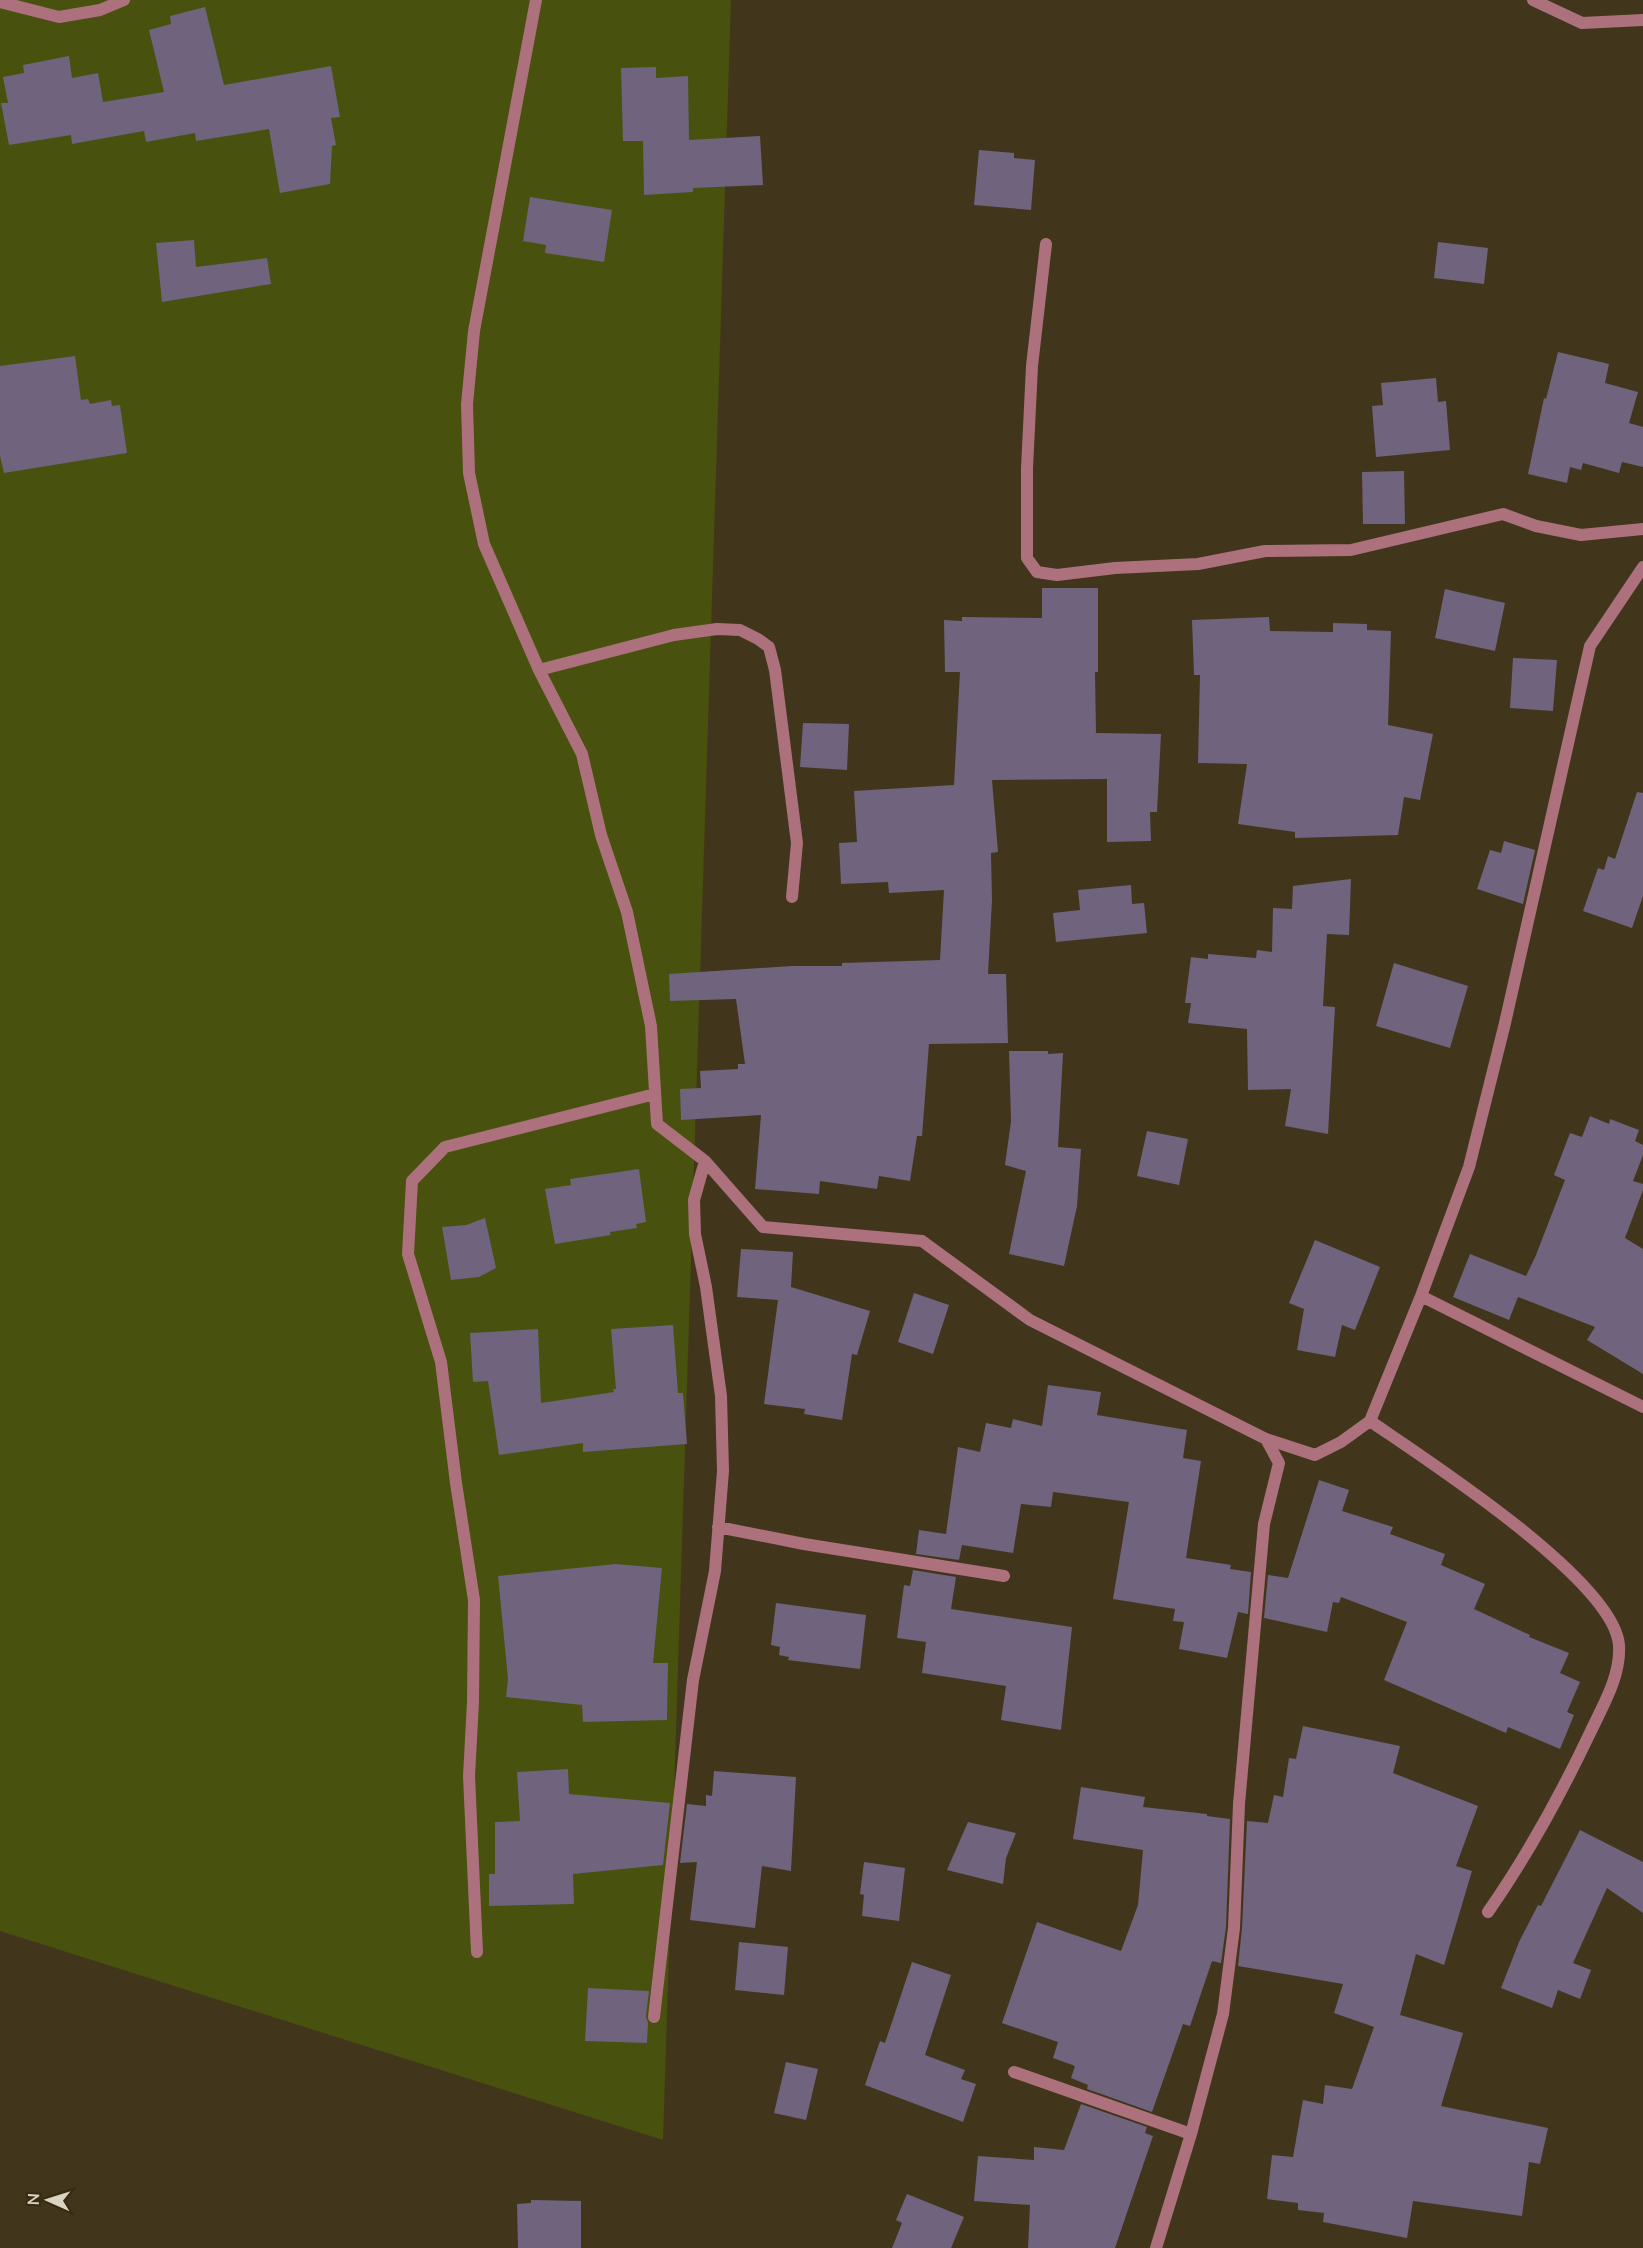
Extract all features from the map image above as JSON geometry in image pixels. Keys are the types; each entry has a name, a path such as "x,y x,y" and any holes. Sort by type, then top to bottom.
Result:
{"street":[{"path":"0,2 59,17 100,10 124,0"},
{"path":"536,0 474,330 466,404 469,473 484,544 539,669 582,754 601,835 627,912 651,1026 657,1124 705,1161 763,1227 922,1241 1030,1320 1266,1439 1315,1455 1341,1443 1371,1421 1421,1296 1468,1167 1510,1000 1590,646 1643,567"},
{"path":"1533,0 1582,23 1643,20"},
{"path":"1046,244 1032,366 1027,468 1028,558 1037,572 1057,575 1115,568 1198,564 1265,551 1351,550 1503,514 1536,526 1581,535 1643,529"},
{"path":"539,669 674,635 717,629 740,630 768,647 775,670 797,843 792,897"},
{"path":"477,1952 469,1776 473,1702 474,1600 441,1362 408,1254 412,1181 445,1147 655,1094"},
{"path":"654,2017 693,1680 715,1570 723,1471 721,1396 706,1287 695,1234 694,1200 705,1161"},
{"path":"1421,1296 1643,1407"},
{"path":"1371,1421 1491,1506 1573,1574 1604,1609 1616,1630 1619,1663 1610,1691 1574,1767 1538,1833 1488,1912"},
{"path":"1156,2248 1191,2134 1223,2014 1234,1928 1239,1804 1258,1581 1264,1524 1279,1463 1266,1439"},
{"path":"718,1527 804,1544 1004,1576"},
{"path":"1014,2072 1191,2134"}],"green space":[{"path":"0,0 731,0 663,2140 0,1931"}],"building":[{"path":"205,7 224,85 331,66 340,117 331,118 336,145 332,146 330,184 280,193 269,129 196,141 195,133 146,142 144,131 72,144 71,135 9,145 1,103 8,103 3,77 24,73 23,65 69,56 72,78 98,73 103,102 164,92 149,30 171,24 170,16"},
{"path":"656,67 656,78 688,76 689,140 760,136 763,185 693,188 693,192 644,195 643,141 623,141 621,68"},
{"path":"979,150 1014,153 1014,158 1035,160 1031,210 974,205"},
{"path":"530,197 612,210 604,262 545,253 546,245 523,241"},
{"path":"194,240 196,267 267,258 271,284 162,302 156,243"},
{"path":"1438,242 1488,248 1484,284 1434,278"},
{"path":"1558,352 1609,364 1605,383 1638,392 1629,423 1643,427 1643,467 1622,462 1619,473 1583,463 1581,470 1570,467 1567,483 1528,474 1544,398 1546,399"},
{"path":"75,356 81,400 88,399 90,404 111,400 112,406 120,405 127,453 4,473 0,456 0,366"},
{"path":"1436,378 1438,402 1446,401 1450,450 1376,457 1372,406 1383,405 1381,383"},
{"path":"1404,471 1405,524 1363,524 1362,472"},
{"path":"1042,588 1098,588 1098,672 1095,672 1096,733 1161,734 1157,812 1150,812 1151,841 1107,842 1107,779 992,780 998,852 991,853 992,900 988,974 1006,974 1008,1043 929,1044 922,1136 917,1136 910,1181 879,1176 877,1189 820,1181 819,1194 755,1189 761,1115 681,1120 680,1089 701,1088 700,1071 738,1069 738,1064 745,1064 736,999 670,1001 669,974 792,966 842,966 842,963 940,960 944,890 889,893 888,882 841,884 839,843 857,842 854,791 954,785 960,672 945,672 944,620 962,621 962,617 1042,618"},
{"path":"1445,589 1505,603 1495,651 1435,638"},
{"path":"1269,617 1270,631 1333,632 1333,623 1367,624 1367,630 1391,631 1388,725 1433,734 1420,800 1404,797 1398,835 1295,838 1295,832 1238,824 1247,764 1198,763 1200,675 1194,675 1192,620"},
{"path":"1513,658 1557,660 1553,711 1510,708"},
{"path":"803,723 849,724 847,770 800,767"},
{"path":"1637,792 1643,793 1643,896 1632,928 1583,911 1598,868 1604,870 1608,856 1615,859"},
{"path":"1504,841 1535,850 1523,904 1477,889 1490,850 1501,853"},
{"path":"1351,879 1349,935 1327,934 1323,1006 1335,1007 1328,1134 1285,1126 1291,1089 1248,1090 1247,1029 1188,1023 1191,1003 1185,1003 1191,957 1208,959 1208,954 1256,958 1257,950 1272,952 1273,908 1292,909 1293,886"},
{"path":"1131,885 1132,904 1144,903 1147,933 1056,942 1053,913 1080,910 1078,890"},
{"path":"1394,963 1468,986 1450,1048 1376,1026"},
{"path":"1009,1051 1063,1053 1058,1147 1081,1149 1077,1206 1064,1266 1009,1254 1026,1171 1005,1165 1011,1121"},
{"path":"1590,1116 1609,1124 1610,1119 1639,1130 1635,1141 1643,1145 1643,1155 1633,1181 1643,1184 1643,1190 1625,1238 1643,1249 1643,1374 1587,1340 1595,1327 1518,1297 1509,1320 1453,1297 1470,1254 1526,1276 1565,1180 1554,1175 1570,1133 1582,1137"},
{"path":"1147,1131 1188,1139 1179,1185 1137,1176"},
{"path":"639,1169 646,1222 636,1224 637,1228 610,1232 611,1235 555,1244 545,1189 571,1185 570,1179"},
{"path":"485,1218 496,1268 479,1277 451,1280 442,1227 466,1225"},
{"path":"1315,1240 1380,1267 1355,1330 1342,1325 1335,1357 1297,1350 1304,1309 1289,1303"},
{"path":"741,1249 793,1252 791,1287 870,1311 857,1355 852,1354 842,1420 804,1414 805,1409 764,1404 778,1300 737,1297"},
{"path":"914,1293 949,1305 933,1354 898,1342"},
{"path":"673,1325 678,1393 683,1393 687,1444 583,1452 583,1443 499,1455 488,1381 473,1382 470,1333 538,1329 541,1403 614,1392 613,1389 616,1389 611,1329"},
{"path":"1048,1385 1101,1392 1097,1415 1187,1430 1183,1458 1201,1461 1186,1558 1231,1565 1230,1569 1251,1572 1248,1614 1238,1612 1227,1658 1179,1649 1184,1622 1173,1621 1175,1609 1113,1599 1129,1502 1053,1492 1051,1507 1021,1504 1013,1553 962,1545 959,1560 916,1554 919,1530 946,1534 958,1447 980,1452 986,1423 1011,1428 1013,1419 1042,1426"},
{"path":"1319,1480 1349,1490 1342,1511 1393,1527 1390,1534 1445,1554 1441,1565 1485,1584 1474,1609 1530,1635 1529,1637 1569,1653 1560,1673 1580,1682 1567,1712 1574,1715 1560,1749 1508,1727 1506,1733 1384,1680 1407,1622 1341,1597 1339,1603 1333,1602 1327,1632 1264,1618 1268,1575 1288,1578"},
{"path":"616,1564 662,1568 653,1663 668,1663 667,1720 583,1722 582,1705 506,1697 508,1679 498,1576"},
{"path":"913,1570 956,1577 951,1609 1072,1627 1061,1730 1001,1720 1006,1686 922,1673 926,1642 897,1638 904,1585 910,1586"},
{"path":"776,1603 866,1615 860,1669 788,1660 789,1657 779,1655 780,1647 771,1645"},
{"path":"1303,1726 1400,1746 1393,1773 1478,1806 1456,1866 1472,1871 1444,1965 1416,1954 1400,2015 1463,2033 1441,2106 1548,2128 1540,2164 1529,2162 1522,2216 1413,2201 1407,2238 1323,2222 1324,2213 1298,2210 1298,2203 1267,2199 1272,2155 1293,2157 1303,2100 1323,2104 1325,2085 1352,2089 1374,2027 1334,2013 1343,1984 1238,1966 1247,1821 1268,1823 1274,1795 1283,1797 1289,1758 1296,1759"},
{"path":"568,1769 569,1794 670,1803 663,1865 573,1874 574,1904 489,1906 489,1874 495,1874 495,1822 520,1821 517,1772"},
{"path":"714,1771 796,1777 791,1871 762,1866 755,1928 690,1920 697,1862 680,1863 687,1804 706,1806 706,1795 712,1796"},
{"path":"1081,1787 1145,1797 1143,1807 1207,1814 1207,1816 1230,1819 1226,1927 1221,1963 1212,1961 1190,2026 1183,2024 1152,2112 1087,2089 1088,2085 1071,2078 1075,2066 1053,2058 1058,2042 1002,2023 1037,1922 1121,1951 1138,1905 1143,1850 1073,1839"},
{"path":"968,1822 1016,1833 1006,1858 1003,1884 947,1870"},
{"path":"1580,1830 1643,1862 1643,1913 1607,1888 1573,1963 1591,1970 1580,1999 1558,1990 1552,2008 1501,1988 1519,1942 1538,1905 1541,1906"},
{"path":"864,1862 905,1868 899,1921 862,1916 864,1895 860,1894"},
{"path":"739,1942 788,1947 784,1995 735,1990"},
{"path":"912,1962 951,1975 925,2055 965,2070 961,2079 976,2084 963,2122 865,2085 880,2041 885,2043"},
{"path":"588,1988 649,1991 646,2016 647,2043 585,2041"},
{"path":"786,2062 818,2069 806,2120 774,2113"},
{"path":"1081,2104 1147,2127 1145,2133 1153,2136 1115,2248 1028,2248 1030,2205 974,2201 978,2156 1034,2160 1034,2147 1064,2150"},
{"path":"907,2194 964,2217 951,2248 892,2248 902,2223 896,2220"},
{"path":"531,2200 581,2201 581,2248 518,2248 517,2204 531,2203"}]}
